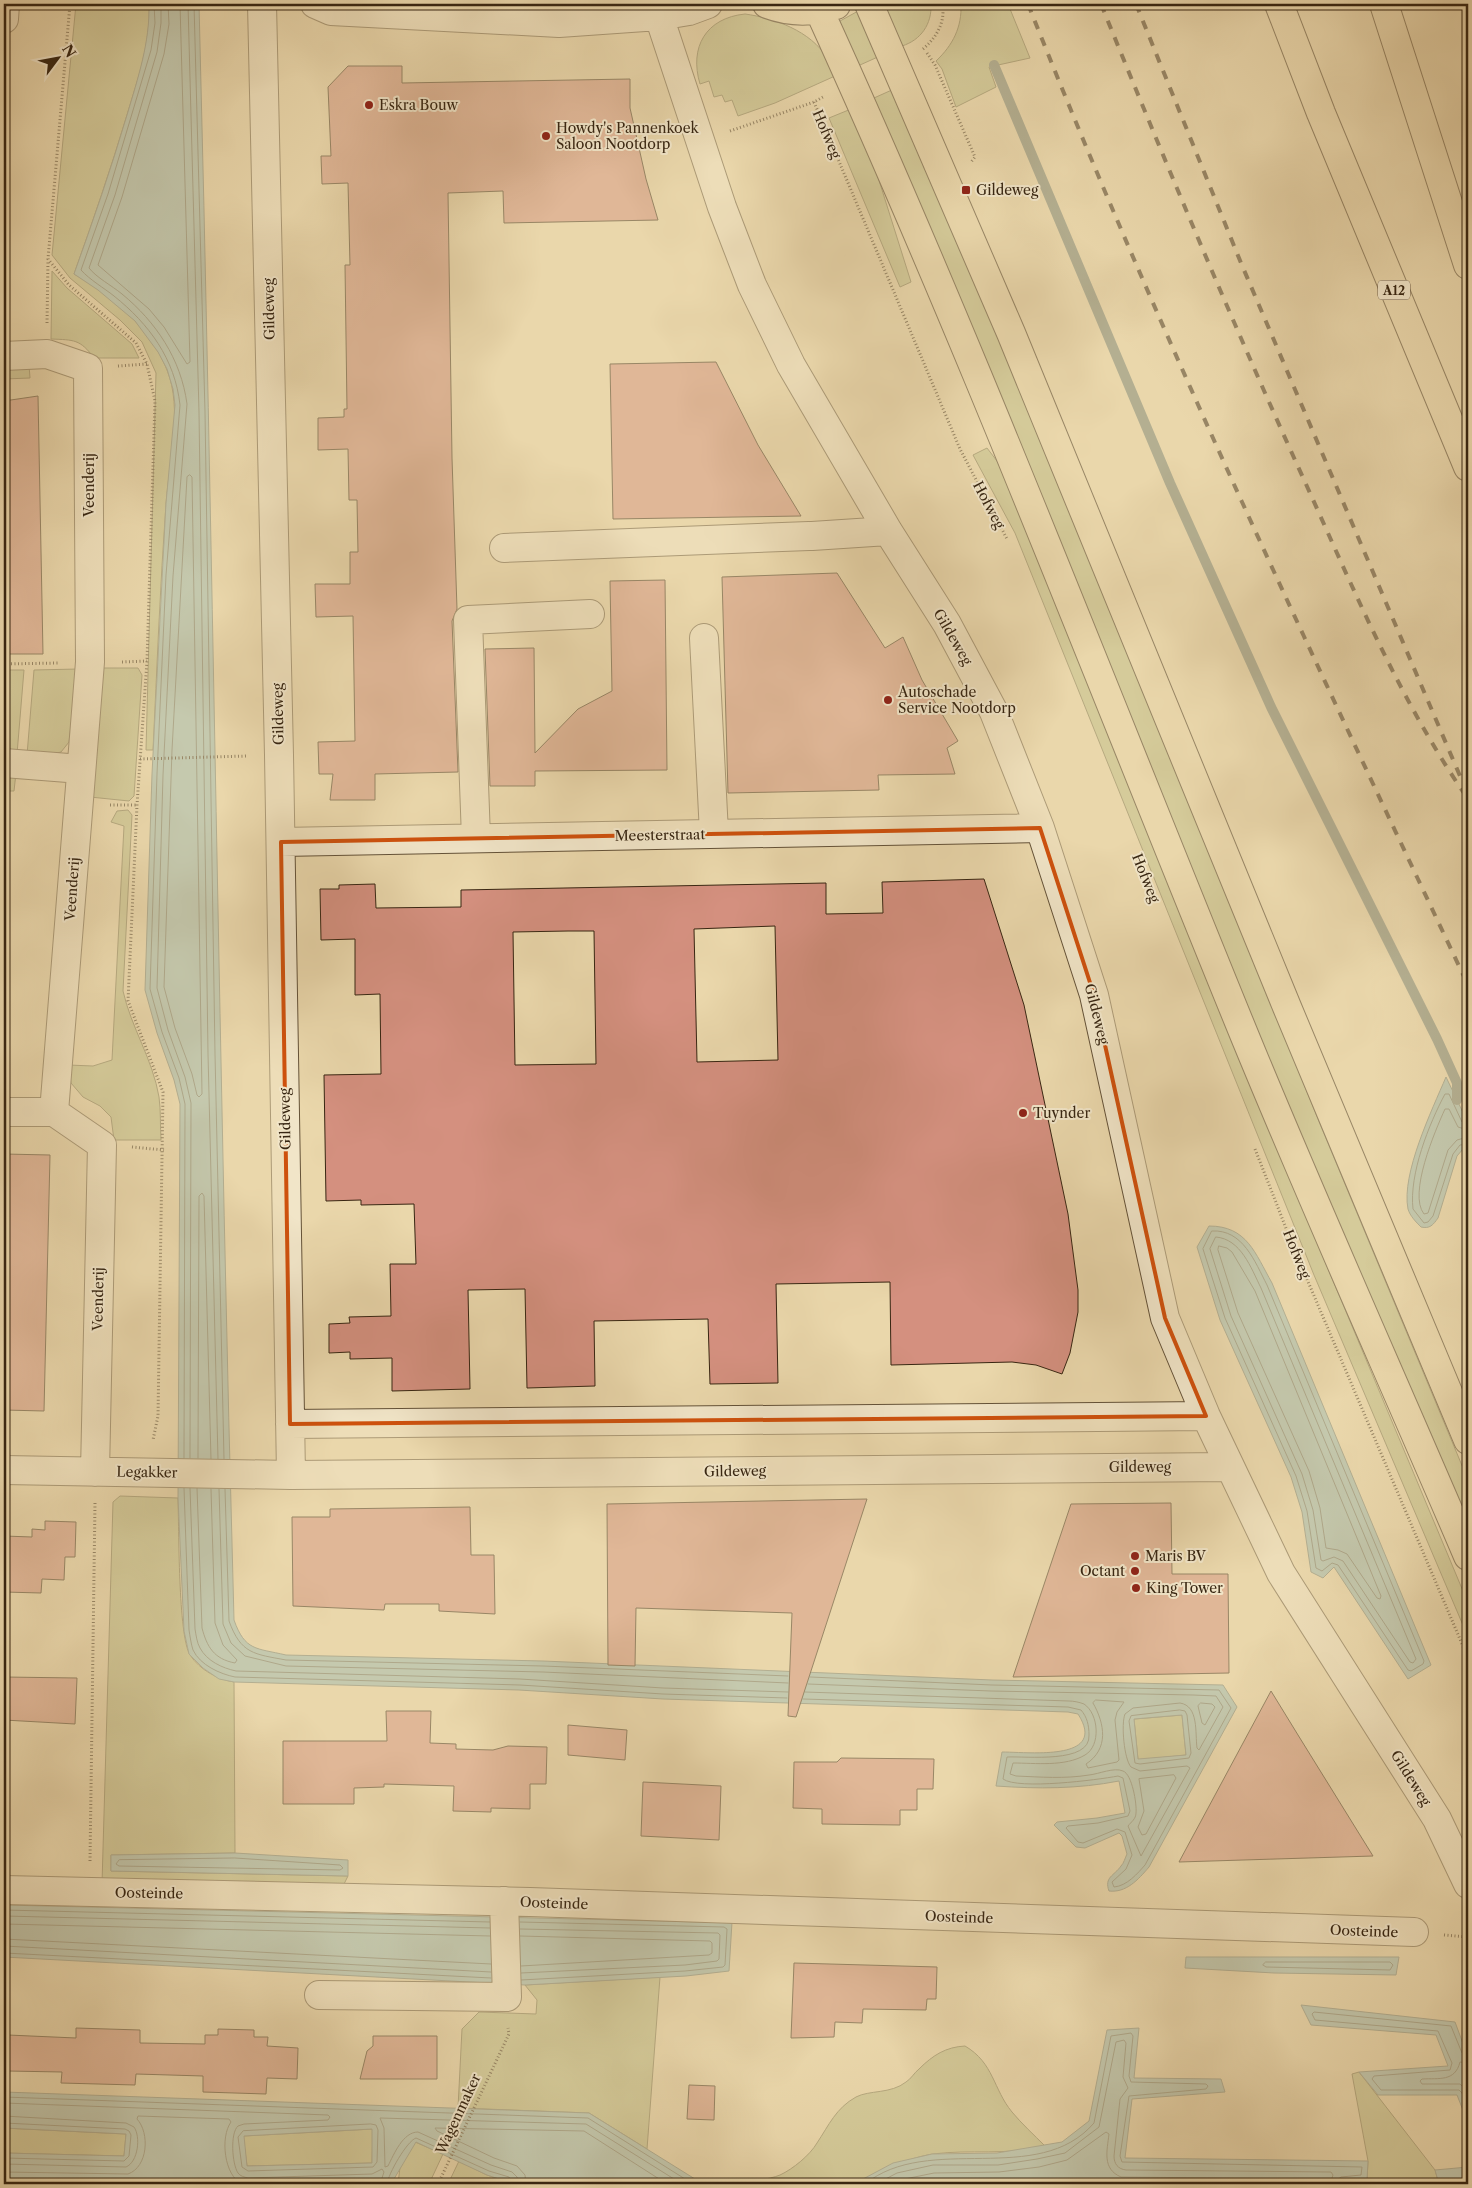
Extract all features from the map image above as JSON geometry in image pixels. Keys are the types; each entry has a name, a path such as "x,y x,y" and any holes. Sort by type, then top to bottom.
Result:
{"main road":[{"path":"767,4 780,9 799,12 828,7 1240,1025 1468,1556"},
{"path":"869,4 1007,324 1468,1440"},
{"name":"A12","path":"1279,4 1321,113 1468,467"},
{"path":"1384,4 1468,265"}],"street":[{"path":"4,19 5,4"},
{"name":"Gildeweg","path":"262,4 281,842 291,1475 1230,1466"},
{"path":"315,4 331,11 559,13 689,11 708,4"},
{"name":"Gildeweg","path":"657,10 706,160 752,285 791,366 888,532 946,624 994,712 1040,828 1094,995 1165,1318 1206,1416 1281,1573 1437,1819 1468,1884"},
{"name":"Veenderij","path":"4,356 47,354 88,368 90,662 54,1112 102,1145 95,1472"},
{"path":"504,548 888,532"},
{"path":"476,838 468,620 590,614"},
{"path":"704,638 714,834"},
{"path":"4,763 81,770"},
{"name":"Meesterstraat","path":"281,842 1040,828"},
{"path":"4,1112 54,1112"},
{"path":"290,1424 1206,1416"},
{"name":"Legakker","path":"4,1470 291,1475"},
{"name":"Oosteinde","path":"4,1890 89,1891 504,1907 1414,1932"},
{"name":"Oosteinde","path":"319,1995 507,1990 504,1907"}],"path":[{"path":"47,354 48,259 70,4"},
{"path":"924,48 935,65 975,157 967,167"},
{"name":"Hofweg","path":"814,102 960,449 1009,542"},
{"path":"48,259 69,285 136,343 147,364 155,401 147,661 140,759 128,1000 164,1092 158,1416 145,1472"},
{"path":"4,664 90,662"},
{"path":"140,759 245,756"},
{"name":"Hofweg","path":"1251,1140 1295,1251 1468,1658"},
{"path":"89,1891 95,1472"},
{"name":"Wagenmaker","path":"439,2182 498,2054"}],"highlighted area":[{"path":"1040,828 1094,995 1165,1318 1206,1416 290,1424 281,842"}],"green space":[{"path":"76,4 149,4 146,46 139,74 108,175 74,274 116,303 141,327 160,355 172,385 175,419 164,535 153,750 146,750 156,373 142,342 120,320 70,278 52,255"},
{"path":"490,4 541,4 541,13 490,11"},
{"path":"883,4 931,4 930,18 924,30 915,40 902,46"},
{"path":"961,4 1008,4 1030,58 989,67 996,87 956,107 942,69 936,61 952,42 960,20"},
{"path":"860,10 880,56 860,65 857,64 840,21"},
{"path":"745,14 768,19 802,33 820,49 828,60 835,76 775,103 738,116 732,100 725,102 722,95 714,97 709,81 700,84 697,58 699,47 711,28 720,21"},
{"path":"894,89 1061,482 1320,1124 1468,1480 1468,1545 873,101 874,98"},
{"path":"851,109 871,155 911,282 900,287 829,118"},
{"path":"52,271 67,288 132,344 139,358 94,358 85,347 76,342 51,339"},
{"path":"4,365 29,365 30,378 4,379"},
{"path":"987,448 997,461 1014,491 1267,1123 1468,1603 1468,1637 1314,1275 1015,533 973,455"},
{"path":"100,668 138,668 142,675 134,796 129,801 90,797"},
{"path":"78,669 69,742 61,752 48,755 27,755 34,670"},
{"path":"4,670 24,670 17,754 4,753"},
{"path":"4,772 16,773 14,791 4,791"},
{"path":"128,810 132,815 123,991 131,1018 156,1083 160,1102 161,1140 114,1140 111,1117 100,1106 83,1097 71,1083 68,1065 93,1066 112,1060 124,826 111,822 117,811"},
{"path":"120,1496 178,1498 181,1604 186,1644 190,1655 204,1669 221,1679 234,1682 235,1853 111,1855 111,1871 348,1876 342,1888 102,1884 113,1502"},
{"path":"1182,1715 1186,1755 1138,1760 1134,1719"},
{"path":"660,1977 647,2149 589,2113 458,2108 462,2029 479,2012 536,2014 537,2000 525,1985"},
{"path":"965,2046 975,2053 988,2068 1012,2112 1045,2146 1016,2151 926,2155 883,2170 864,2179 859,2184 739,2184 770,2178 790,2169 814,2148 834,2117 849,2101 861,2095 900,2086 935,2056 952,2048"},
{"path":"1359,2072 1435,2170 1439,2184 1300,2184 1367,2180 1368,2161 1352,2074"},
{"path":"4,2128 126,2134 124,2156 4,2153"},
{"path":"373,2129 372,2163 247,2166 243,2136"},
{"path":"415,2142 443,2154 429,2184 398,2184 400,2167"},
{"path":"459,2161 487,2175 514,2184 448,2184"}],"water":[{"path":"149,4 199,4 229,1418 234,1620 238,1630 247,1643 259,1649 286,1655 543,1661 992,1680 1223,1685 1237,1707 1149,1867 1136,1881 1126,1888 1109,1891 1108,1886 1110,1877 1122,1865 1127,1854 1122,1836 1119,1833 1085,1848 1076,1847 1054,1825 1057,1822 1125,1813 1119,1781 1058,1788 996,1786 1002,1752 1046,1753 1061,1751 1074,1747 1083,1740 1085,1729 1078,1714 1068,1712 663,1699 519,1690 234,1682 219,1679 203,1668 189,1654 184,1631 178,1498 180,1104 145,990 152,774 166,503 175,405 173,389 167,369 158,352 135,321 98,290 74,274 121,135 143,60","holes":["1182,1715 1186,1755 1138,1759 1134,1719"]},
{"path":"1446,1077 1468,1123 1468,1149 1463,1149 1457,1156 1435,1223 1431,1226 1421,1227 1408,1209 1409,1178 1419,1142"},
{"path":"1209,1226 1222,1227 1241,1236 1255,1252 1272,1283 1431,1665 1408,1679 1334,1567 1323,1578 1311,1572 1302,1512 1291,1477 1220,1320 1197,1247"},
{"path":"235,1853 348,1860 348,1876 111,1871 111,1855"},
{"path":"4,1905 732,1922 729,1971 686,1976 525,1985 4,1957"},
{"path":"1186,1957 1399,1957 1396,1975 1274,1973 1185,1968"},
{"path":"1301,2005 1455,2022 1468,2057 1468,2123 1457,2095 1378,2095 1359,2072 1448,2066 1436,2035 1311,2025"},
{"path":"1139,2028 1134,2078 1221,2079 1225,2092 1132,2099 1125,2158 1368,2161 1367,2180 1300,2184 859,2184 863,2179 893,2163 932,2154 997,2153 1062,2142 1089,2121 1107,2030"},
{"path":"4,2092 589,2113 703,2184 514,2184 487,2175 416,2142 391,2184 4,2184 4,2153 124,2156 126,2134 4,2128","holes":["372,2129 372,2163 247,2166 244,2136"]},
{"path":"1468,2167 1468,2184 1439,2184 1435,2170"}],"building":[{"path":"348,66 402,66 402,83 630,79 630,108 646,179 658,220 504,223 503,191 448,193 452,458 457,609 452,621 458,772 375,774 375,800 330,800 333,774 319,774 318,742 355,741 353,616 316,617 315,584 350,584 350,552 358,552 357,500 349,500 348,449 318,450 318,418 344,417 344,409 347,409 345,265 350,265 348,183 322,184 321,156 331,156 328,87"},
{"path":"716,362 758,445 801,516 613,519 610,364"},
{"path":"38,396 43,654 4,654 4,401"},
{"path":"837,573 885,648 903,637 922,680 958,741 947,748 955,774 878,775 879,790 728,793 722,577"},
{"path":"665,580 667,770 535,771 535,786 490,786 485,649 534,648 535,753 578,709 612,691 610,581"},
{"path":"984,879 1024,1005 1068,1214 1078,1290 1078,1312 1070,1353 1062,1374 1036,1365 1012,1362 891,1365 890,1282 776,1284 778,1383 710,1384 708,1319 594,1321 595,1386 527,1388 525,1289 468,1290 470,1389 392,1391 392,1358 350,1359 350,1352 329,1353 329,1324 350,1323 349,1317 391,1316 390,1264 416,1264 414,1204 361,1205 361,1200 326,1201 324,1075 381,1074 380,994 355,995 355,939 321,940 320,889 339,889 339,885 375,884 376,908 461,907 461,890 826,883 826,914 883,913 882,882","holes":["775,926 778,1060 697,1062 694,929","594,931 596,1064 515,1065 513,932"]},
{"path":"4,1154 50,1155 44,1411 4,1410"},
{"path":"867,1499 796,1717 788,1716 792,1613 636,1608 635,1666 608,1665 607,1504"},
{"name":"King Tower","path":"1171,1503 1172,1574 1228,1574 1229,1673 1013,1677 1071,1504"},
{"path":"470,1507 471,1555 494,1555 495,1614 439,1611 439,1604 385,1604 384,1610 293,1606 292,1517 330,1517 330,1509"},
{"path":"45,1521 76,1522 75,1557 65,1557 64,1580 42,1579 41,1593 4,1592 4,1536 32,1537 32,1529 45,1530"},
{"path":"4,1677 77,1678 75,1724 4,1720"},
{"path":"1271,1691 1373,1856 1179,1862"},
{"path":"386,1711 431,1711 430,1743 456,1744 456,1749 493,1750 508,1746 547,1747 546,1784 530,1784 530,1809 491,1808 491,1812 453,1811 454,1786 384,1784 384,1787 354,1788 354,1804 283,1804 283,1741 387,1741"},
{"path":"568,1725 627,1730 625,1760 568,1755"},
{"path":"841,1758 934,1759 933,1789 917,1789 917,1810 900,1810 900,1825 822,1824 822,1809 793,1808 794,1762 837,1762"},
{"path":"643,1782 721,1786 719,1840 641,1836"},
{"path":"794,1963 937,1967 936,1999 927,1999 926,2010 863,2009 862,2023 835,2022 834,2037 791,2038"},
{"path":"76,2028 140,2030 140,2043 205,2044 205,2035 218,2035 218,2029 254,2030 254,2037 268,2037 267,2046 298,2048 297,2079 267,2078 266,2094 203,2092 203,2076 136,2074 135,2085 61,2083 62,2072 7,2071 8,2035 76,2038"},
{"path":"373,2036 437,2036 437,2079 360,2079 367,2051 373,2046"},
{"path":"689,2085 715,2086 714,2120 687,2119"}],"waterway":[{"path":"994,65 1170,483 1271,707 1437,1039 1457,1083 1457,1100"}],"railway":[{"path":"1028,4 1131,252 1240,498 1468,985"},
{"path":"1101,4 1226,304 1360,604 1399,684 1443,762 1468,799"},
{"path":"1136,4 1241,263 1463,783"}],"place":[{"name":"Eskra Bouw","path":"369,105"},
{"name":"Howdy's Pannenkoek Saloon Nootdorp","path":"546,136"},
{"name":"Gildeweg","path":"966,190"},
{"name":"Autoschade Service Nootdorp","path":"888,700"},
{"name":"Tuynder","path":"1023,1113"},
{"name":"Maris BV","path":"1135,1556"},
{"name":"Octant","path":"1135,1571"},
{"name":"King Tower","path":"1136,1588"}]}
